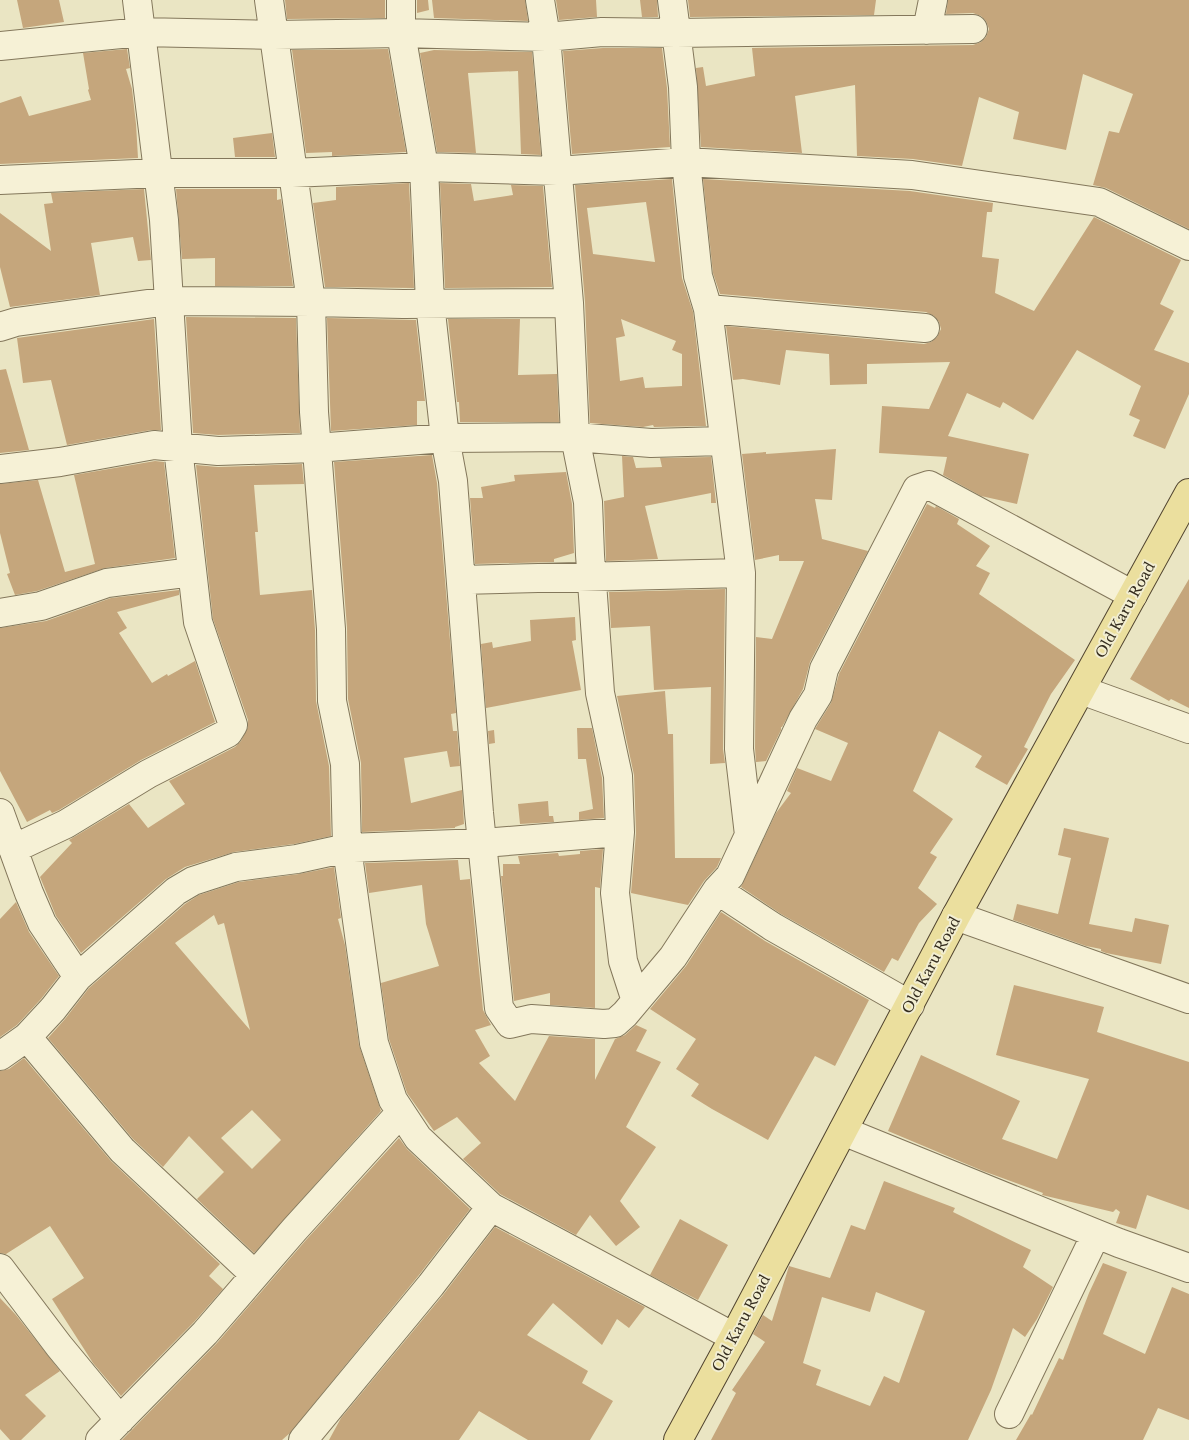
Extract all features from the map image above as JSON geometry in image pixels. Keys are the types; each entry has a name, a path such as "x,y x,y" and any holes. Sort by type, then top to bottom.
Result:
{"main road":[{"name":"Old Karu Road","path":"678,1440 956,916 1189,494"}],"street":[{"path":"13,849 66,824 148,774 228,733 233,725 198,622 178,448 164,220 137,0"},
{"path":"269,0 311,302 316,448 331,629 332,701 345,764 347,848 374,1043 393,1100 418,1138 491,1207 734,1337"},
{"path":"401,0 401,33 424,167 430,303 445,438 453,481 483,843 499,1008 510,1024 531,1019 604,1024 615,1023 673,957 717,890 730,876 803,720 818,695 824,669 917,489 929,485 1133,595"},
{"path":"540,0 546,37 568,303 575,437 588,502 600,693 618,776 620,832 615,893 623,961 636,1001"},
{"path":"672,0 682,87 686,162 698,276 708,309 741,573 739,749 749,835"},
{"path":"927,30 932,0"},
{"path":"0,46 141,32 274,35 401,33 546,37 602,32 676,33 973,29"},
{"path":"0,180 159,173 292,173 424,167 556,171 686,162 912,175 1099,202 1189,246"},
{"path":"0,327 16,322 169,301 568,303"},
{"path":"708,309 925,328"},
{"path":"0,469 60,462 154,445 218,451 316,448 445,438 575,437 651,443 723,441"},
{"path":"0,612 41,606 107,583 192,572"},
{"path":"461,580 741,573"},
{"path":"1081,690 1189,729"},
{"path":"0,813 42,923 78,977"},
{"path":"0,1056 27,1037 53,1009 78,977 176,891 193,881 236,867 297,859 347,848 483,843 620,832"},
{"path":"717,890 773,927 910,1005"},
{"path":"956,916 1189,998"},
{"path":"27,1037 122,1150 255,1275"},
{"path":"100,1440 205,1333 374,1139 401,1112"},
{"path":"843,1131 1096,1234 1189,1268"},
{"path":"303,1440 431,1285 491,1207"},
{"path":"1009,1414 1096,1234"},
{"path":"0,1268 59,1346 120,1420"}],"building":[{"path":"17,0 59,0 64,22 23,28"},
{"path":"285,0 385,0 385,18 287,19"},
{"path":"417,0 428,0 429,10 417,13"},
{"path":"432,0 525,0 528,21 434,18"},
{"path":"556,0 596,0 597,17 559,20"},
{"path":"640,0 657,0 658,17 642,17"},
{"path":"688,0 876,0 874,15 690,17"},
{"path":"948,0 1189,0 1189,229 1106,188 1093,185 1109,131 1119,133 1133,94 1083,74 1066,150 1013,139 1019,112 979,97 962,166 913,159 857,156 855,85 795,96 802,153 701,147 696,68 703,67 706,86 755,76 752,48 973,45 981,42 986,37 989,29 986,21 981,16 973,13 946,14"},
{"path":"603,48 662,48 667,88 670,147 572,154 563,51"},
{"path":"127,49 130,68 126,69 132,89 138,158 0,164 0,103 21,96 29,116 91,100 83,53"},
{"path":"388,49 406,152 332,156 332,152 306,153 292,50"},
{"path":"434,50 532,52 541,155 521,154 518,71 468,73 476,153 437,152 420,53"},
{"path":"272,133 275,157 235,157 233,138"},
{"path":"672,179 682,278 693,312 706,426 654,427 653,425 643,427 590,423 585,302 575,185","holes":["646,202 655,262 593,254 587,208","621,319 676,341 672,350 682,354 682,386 645,388 643,377 620,381 616,338 625,336"]},
{"path":"703,179 910,191 993,203 992,212 987,212 982,257 999,259 995,293 1034,311 1094,217 1181,260 1160,304 1174,311 1154,350 1189,363 1189,394 1165,449 1133,436 1140,420 1129,415 1141,386 1077,350 1033,420 1003,402 1000,408 967,393 948,436 1029,454 1017,504 981,496 943,475 947,457 879,453 882,406 929,409 950,362 867,364 867,384 830,385 829,354 786,350 780,385 743,379 733,380 726,326 924,344 931,342 937,337 941,329 939,322 934,316 926,312 720,294 713,273"},
{"path":"409,183 414,288 325,287 313,203 336,200 336,187"},
{"path":"440,183 471,184 474,201 513,195 511,185 543,186 552,287 445,288"},
{"path":"144,189 151,260 138,261 133,237 91,243 100,295 10,307 0,267 0,213 51,251 44,204 53,203 51,193"},
{"path":"176,189 277,189 277,200 281,199 293,286 215,286 215,258 182,259"},
{"path":"186,317 296,318 300,433 218,435 193,433"},
{"path":"327,318 416,320 425,401 417,401 417,425 331,431"},
{"path":"154,319 161,430 151,430 67,445 51,380 23,383 17,338"},
{"path":"448,319 520,319 518,375 557,374 559,422 460,422"},
{"path":"6,369 29,450 0,453 0,370"},
{"path":"836,449 832,500 815,499 822,539 868,551 810,662 803,689 781,727 766,761 756,762 756,637 772,639 804,561 779,561 779,555 755,560 742,454"},
{"path":"432,455 437,483 456,713 451,714 453,731 457,731 460,766 450,767 447,751 404,758 411,803 462,790 464,824 455,828 362,832 361,763 348,699 347,628 334,462"},
{"path":"622,456 633,457 636,468 662,467 660,458 711,457 716,503 711,503 711,493 645,506 658,559 606,561 604,501 624,497"},
{"path":"155,461 164,462 175,558 105,568 37,591 15,595 7,574 10,573 0,533 0,484 38,480 65,572 95,564 74,475"},
{"path":"302,464 304,484 254,485 258,532 255,532 260,595 312,590 315,630 316,701 329,766 331,836 294,844 234,852 185,867 166,879 81,953 56,916 40,877 72,843 69,840 129,804 148,828 185,804 169,781 235,747 241,741 248,727 248,720 213,619 196,465 218,467"},
{"path":"566,472 572,504 574,553 554,559 554,562 475,564 470,498 483,498 481,487 515,481 514,475"},
{"path":"927,504 935,508 936,506 959,519 957,524 990,546 976,566 990,573 979,594 1075,660 1051,694 1024,747 1028,749 1007,785 975,767 982,756 939,731 913,791 953,819 930,853 937,857 918,888 937,904 919,923 898,961 892,958 884,972 781,914 741,887 776,813 791,793 787,791 797,768 831,781 848,743 815,729 831,703 839,674"},
{"path":"1189,579 1189,708 1171,699 1169,701 1130,679"},
{"path":"725,589 723,749 725,763 710,764 711,687 654,690 650,626 611,628 609,592"},
{"path":"179,590 179,595 117,612 127,628 119,633 152,683 195,661 215,722 141,760 59,810 52,813 50,810 27,822 0,771 0,628 46,621 111,598"},
{"path":"575,617 576,640 572,641 581,690 486,708 481,644 492,642 493,648 531,641 530,620"},
{"path":"665,691 668,734 673,734 675,858 721,858 717,867 704,881 688,905 631,893 636,833 634,775 617,696"},
{"path":"577,728 592,728 602,778 604,818 579,820 579,812 593,809 586,759 578,759"},
{"path":"494,730 495,743 489,744 488,731"},
{"path":"548,801 549,816 553,816 554,822 520,824 518,804"},
{"path":"1064,828 1109,838 1089,924 1132,932 1135,918 1169,925 1161,964 1106,953 1101,951 1101,949 1086,946 1013,920 1017,904 1058,914 1071,858 1058,855"},
{"path":"603,849 600,888 595,887 595,1008 550,1005 550,993 514,1001 501,876 503,876 503,864 520,864 518,856 558,853 559,856 580,854 580,851"},
{"path":"458,860 460,880 470,879 483,1010 491,1025 475,1030 490,1056 479,1063 515,1101 549,1036 595,1039 595,1080 615,1039 625,1035 636,1025 647,1030 636,1051 661,1062 626,1127 656,1147 620,1201 640,1227 616,1246 590,1215 576,1235 500,1194 463,1159 481,1143 457,1117 434,1131 407,1093 389,1039 381,983 439,966 426,924 422,885 369,893 365,863"},
{"path":"334,867 341,918 338,919 345,945 359,1045 381,1111 254,1253 197,1199 224,1172 189,1136 163,1167 133,1139 48,1038 89,988 185,904 199,895 239,882","holes":["214,915 218,925 224,923 250,1030 175,943","252,1110 281,1140 252,1169 221,1138"]},
{"path":"16,902 29,932 59,976 17,1025 0,1037 0,919"},
{"path":"721,912 765,941 869,1000 835,1066 815,1056 768,1140 691,1096 699,1084 676,1069 696,1039 650,1009 686,966"},
{"path":"1014,985 1104,1007 1097,1032 1189,1062 1189,1210 1147,1195 1136,1229 1116,1223 1120,1212 1116,1209 1113,1212 1042,1195 1043,1193 983,1171 888,1131 921,1055 1020,1101 1002,1139 1057,1159 1089,1079 996,1055"},
{"path":"24,1058 111,1161 220,1264 209,1276 223,1289 194,1322 121,1396 93,1363 52,1299 84,1278 50,1226 6,1254 0,1253 0,1071 9,1069"},
{"path":"399,1138 407,1149 470,1209 419,1275 290,1433 282,1440 122,1440 217,1343 306,1240"},
{"path":"884,1181 955,1208 953,1212 1031,1250 1023,1267 1053,1287 1037,1319 1025,1337 1013,1328 991,1390 968,1440 711,1440 736,1393 732,1390 765,1342 753,1334 763,1315 772,1321 789,1266 830,1278 851,1225 865,1230","holes":["876,1292 925,1311 899,1383 884,1376 870,1406 816,1385 821,1370 803,1363 822,1297 870,1312"]},
{"path":"680,1219 728,1245 698,1300 650,1275"},
{"path":"495,1227 645,1307 629,1328 617,1319 602,1345 553,1303 527,1335 588,1371 582,1383 613,1401 590,1440 528,1440 479,1411 459,1440 329,1440 341,1418 443,1295"},
{"path":"1103,1263 1127,1272 1103,1334 1145,1354 1172,1287 1189,1294 1189,1420 1158,1408 1143,1440 1016,1440 1032,1415 1059,1358 1063,1360 1089,1293"},
{"path":"0,1298 16,1315 60,1371 25,1395 46,1416 21,1440 10,1440 0,1429"}]}
